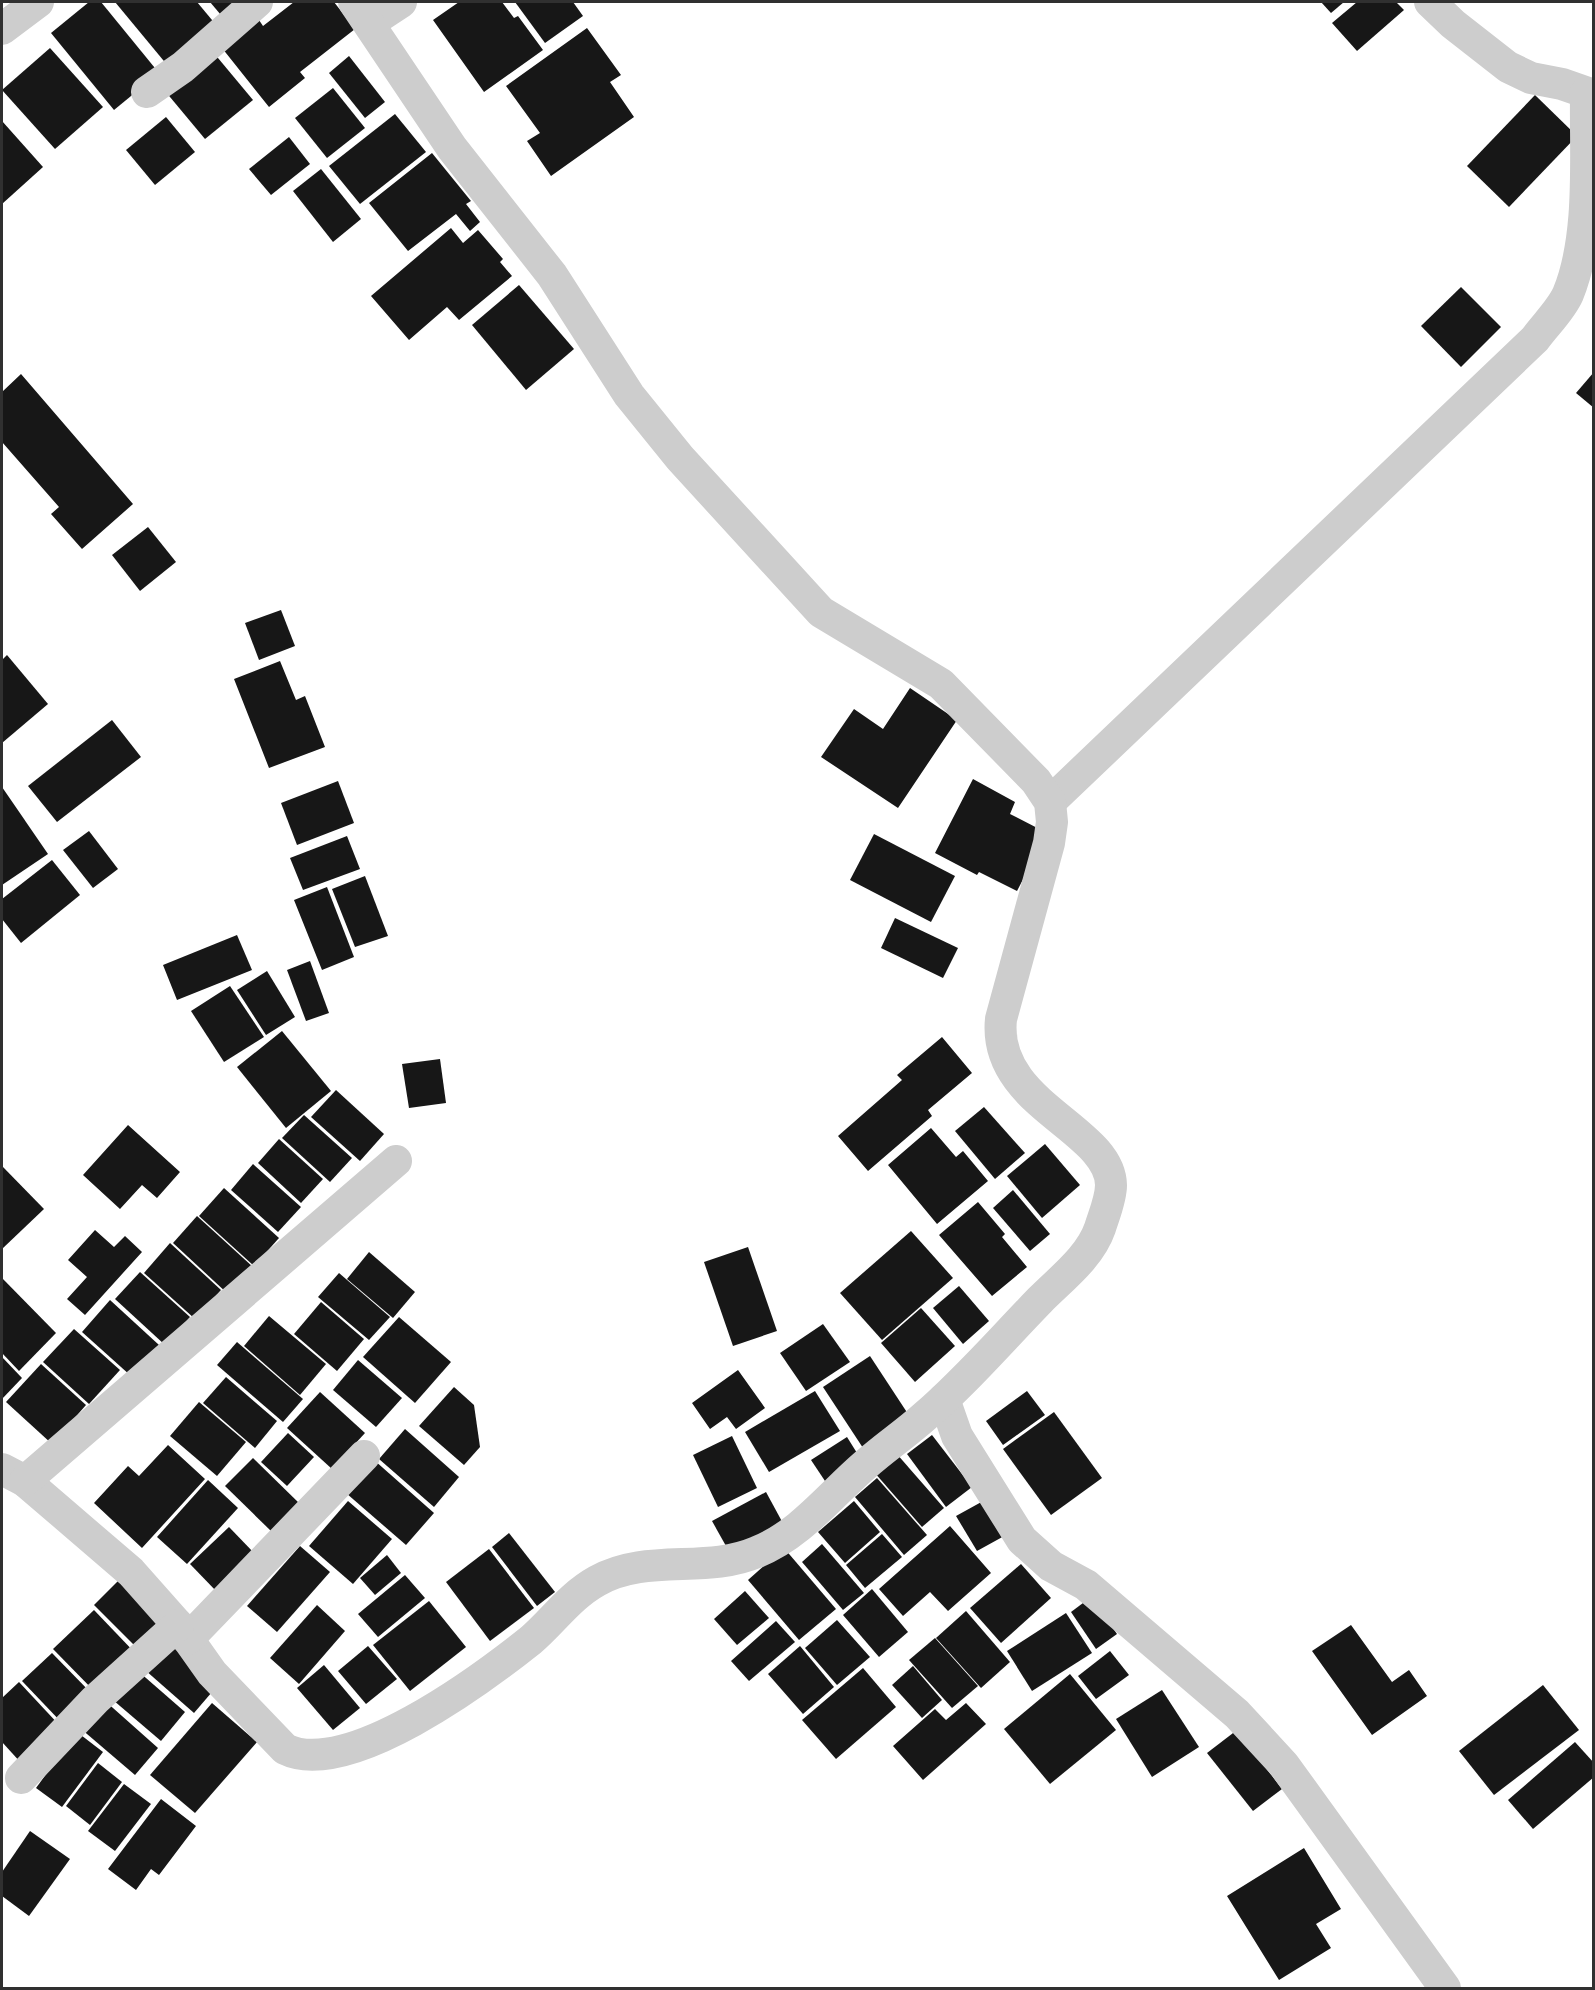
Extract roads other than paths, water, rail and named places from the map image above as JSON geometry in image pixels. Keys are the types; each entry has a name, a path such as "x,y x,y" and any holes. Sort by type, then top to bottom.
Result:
{"street":[{"path":"2,29 38,2"},
{"path":"147,92 183,67 257,2"},
{"path":"396,1161 13,1475 131,1572 183,1632 212,1673 285,1749 297,1754 313,1756 336,1753 384,1737 430,1710 532,1638 569,1601 595,1582 618,1571 657,1565 728,1563 759,1552 786,1537 882,1449 944,1399 1092,1247 1111,1185 1101,1157 1023,1087 1005,1059 999,1037 1001,1019 1049,843 1052,822 1050,802 1036,782 941,684 821,612 680,458 629,395 552,275 452,148 361,12 401,2"},
{"path":"1050,802 1535,339 1567,295 1583,226 1590,94 1562,84 1531,78 1508,67 1453,24 1430,2"},
{"path":"944,1399 957,1436 1022,1540 1051,1566 1086,1585 1237,1714 1284,1765 1445,1989"},
{"path":"21,1778 95,1700 183,1632 364,1456"}]}
